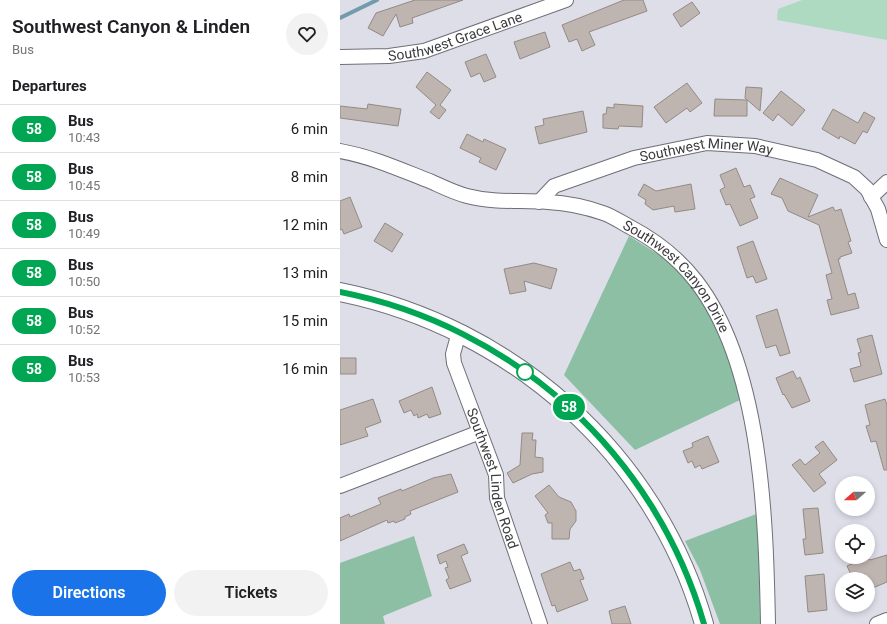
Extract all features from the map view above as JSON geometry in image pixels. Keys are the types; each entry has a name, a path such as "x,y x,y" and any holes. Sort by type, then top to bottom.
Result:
{"main road":[{"path":"340,292 402,308 459,332 499,354 557,395 611,449 652,506 674,543 688,576 704,624"}],"street":[{"name":"Southwest Grace Lane","path":"340,57 389,56 424,51 566,0"},
{"name":"Southwest Miner Way","path":"539,202 554,186 634,158 707,143 755,146 817,160 854,177 867,189 881,217 887,240"},
{"name":"Southwest Canyon Drive","path":"340,151 360,154 386,162 464,196 490,201 539,202 579,206 605,214 645,235 677,260 696,281 711,303 727,337 736,362 756,442 765,534 768,624"},
{"path":"871,197 887,182"},
{"name":"Southwest Linden Road","path":"459,332 453,354 454,363 496,475 497,498 540,624"},
{"path":"340,486 480,432"},
{"path":"878,624 887,620"}],"green space":[{"path":"802,0 887,0 887,40 777,20 778,9"},
{"path":"629,236 661,256 692,283 713,319 729,359 740,400 635,450 564,375"},
{"path":"759,513 760,624 720,624 700,570 685,541"},
{"path":"414,536 432,596 383,616 385,624 340,624 340,563"}],"building":[{"path":"415,0 463,0 412,18 413,23 400,27 396,14 383,36 368,28 376,13"},
{"path":"624,0 643,0 647,11 589,32 595,45 582,51 577,39 569,42 562,25"},
{"path":"692,2 700,13 681,27 673,14"},
{"path":"545,32 550,47 520,59 514,42"},
{"path":"486,54 496,77 484,82 480,73 471,77 465,62"},
{"path":"427,72 451,90 440,105 446,110 439,119 430,112 436,105 416,87"},
{"path":"687,83 702,103 690,112 687,108 666,123 654,107"},
{"path":"746,87 762,88 760,111 745,98"},
{"path":"781,91 805,110 792,126 778,114 773,121 763,113"},
{"path":"715,99 747,100 747,116 714,116"},
{"path":"368,104 401,109 398,126 340,118 340,106 367,109"},
{"path":"614,104 643,106 642,127 619,126 618,129 603,128 603,114 606,114 607,107 614,108"},
{"path":"833,109 858,123 864,112 875,118 867,133 863,131 855,144 840,136 839,139 822,129"},
{"path":"583,111 587,132 539,144 535,127 544,125 543,119"},
{"path":"467,134 483,142 484,139 506,149 496,170 479,162 481,158 460,148"},
{"path":"736,168 744,187 750,185 755,197 750,199 758,218 740,226 730,204 726,205 720,190 725,187 720,175"},
{"path":"780,178 818,195 808,217 833,207 835,211 841,209 851,241 848,242 852,253 838,259 848,295 855,293 859,308 831,315 827,300 832,299 826,275 832,273 819,225 788,211 782,198 771,194"},
{"path":"644,184 656,191 691,184 695,209 675,212 674,206 653,210 645,204 646,200 638,195"},
{"path":"350,197 362,227 344,234 342,229 340,230 340,201"},
{"path":"385,223 403,234 392,252 374,241"},
{"path":"753,241 767,279 756,283 753,276 747,278 737,247"},
{"path":"534,263 557,269 551,289 524,281 526,291 510,294 504,269"},
{"path":"777,309 790,353 780,356 776,345 766,348 756,316"},
{"path":"872,335 882,374 854,382 850,369 861,366 858,353 861,352 857,339"},
{"path":"340,358 356,358 356,374 340,374"},
{"path":"793,371 797,379 800,377 810,401 792,408 784,394 783,395 776,378"},
{"path":"432,387 441,414 429,418 427,414 418,418 417,414 414,416 411,410 404,413 399,401"},
{"path":"373,399 381,422 365,428 368,436 340,445 340,410"},
{"path":"885,399 887,405 887,470 884,470 876,441 871,442 866,426 870,425 865,405"},
{"path":"522,433 533,433 532,440 536,440 535,457 543,458 543,472 532,474 513,483 507,473 520,465"},
{"path":"708,436 719,462 702,469 700,465 695,468 692,461 688,463 683,451 693,447 692,443"},
{"path":"823,441 837,460 819,474 826,483 814,492 792,465 800,459 805,465 820,453 815,447"},
{"path":"451,474 458,492 410,511 411,514 405,517 405,519 395,523 394,521 388,523 387,520 340,541 340,518 349,514 350,517 381,504 378,498 401,489 402,491 433,478"},
{"path":"549,485 559,497 571,502 576,511 576,521 570,529 569,539 552,539 552,523 548,523 545,515 548,513 535,496"},
{"path":"818,508 823,553 805,555 803,539 806,539 803,509"},
{"path":"464,544 468,553 461,556 471,581 450,589 446,580 449,578 445,568 448,567 446,561 440,564 437,555"},
{"path":"887,555 887,582 875,587 875,572 850,572 847,566 851,564 875,564 875,559"},
{"path":"570,562 574,571 580,569 584,579 580,580 588,600 557,612 555,605 552,606 541,574"},
{"path":"824,574 827,610 808,612 805,576"},
{"path":"625,606 631,624 612,624 609,611"}],"waterway":[{"path":"340,18 377,0"}],"bus line":[{"name":"58","path":"340,292 402,308 468,336 499,354 557,395 611,449 635,480 656,512 674,543 700,608 704,624"}]}
